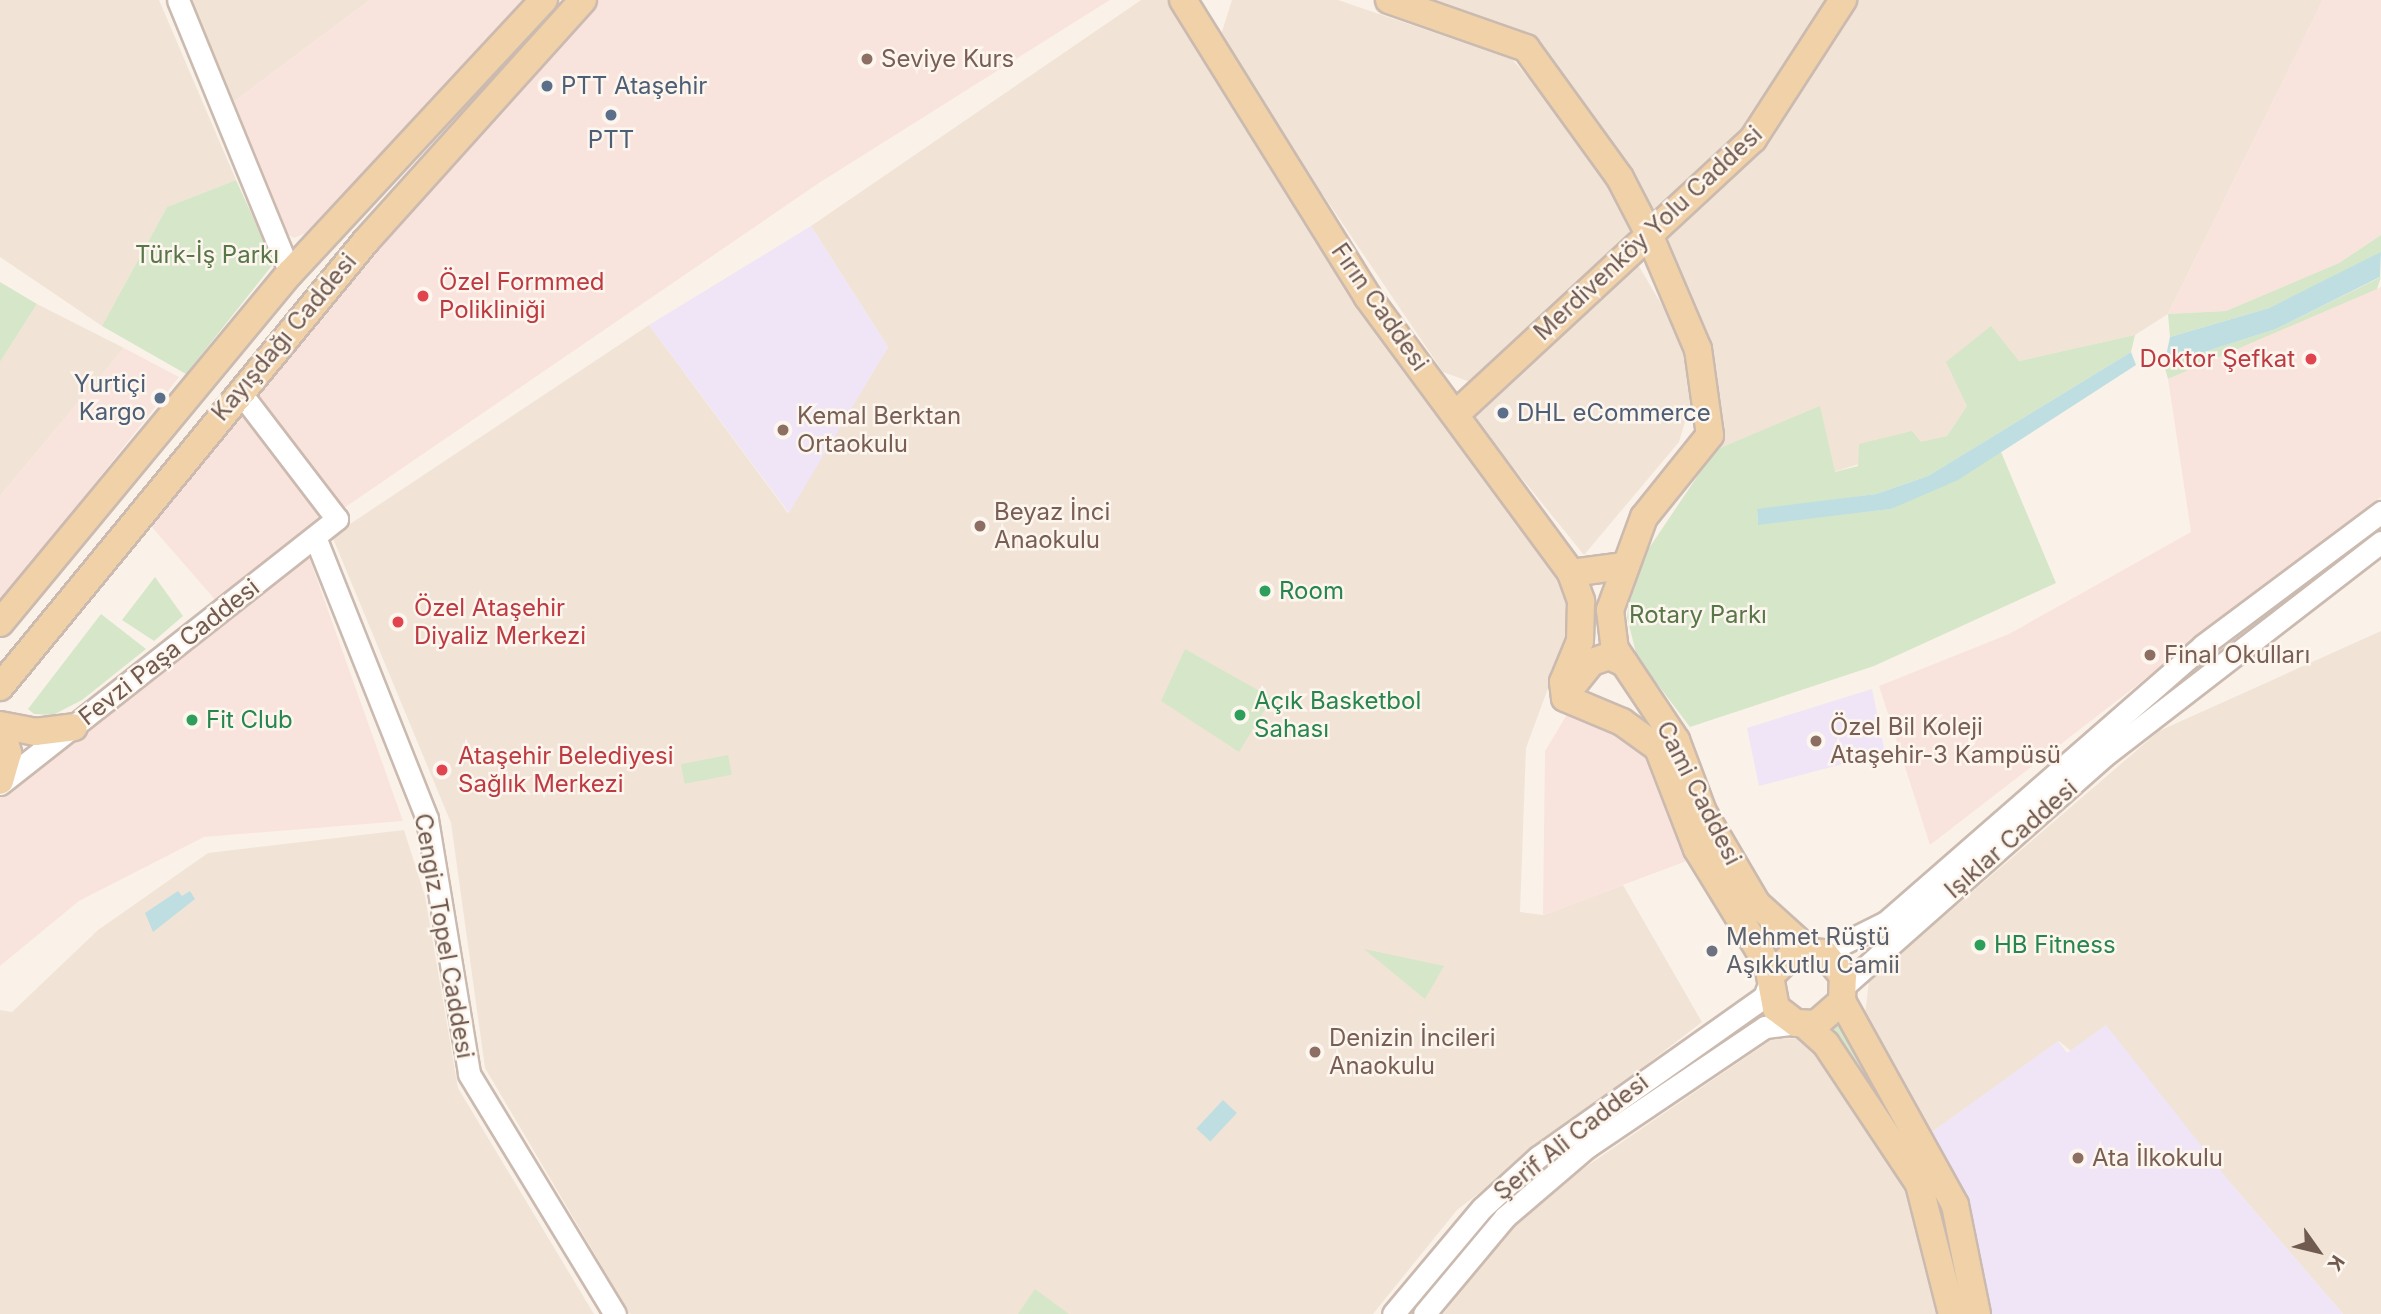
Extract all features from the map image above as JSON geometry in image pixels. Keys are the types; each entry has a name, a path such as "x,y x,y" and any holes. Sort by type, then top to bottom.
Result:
{"main road":[{"name":"Kayışdağı Caddesi","path":"0,623 290,273 544,0"},
{"name":"Kayışdağı Caddesi","path":"0,687 239,391 583,0"},
{"name":"Fırın Caddesi","path":"1183,0 1367,296 1571,573 1581,601 1580,641 1563,682 1565,698"},
{"path":"1203,31 1209,0"},
{"name":"Cami Caddesi","path":"1389,0 1526,48 1619,178 1648,232 1698,349 1710,435 1644,517 1623,566 1611,610 1615,649 1676,740 1703,812 1757,904 1815,951"},
{"name":"Merdivenköy Yolu Caddesi","path":"1456,414 1648,232 1754,139 1843,0"},
{"path":"1571,573 1623,566"},
{"path":"1565,698 1592,662 1609,656 1624,663"},
{"name":"Cami Caddesi","path":"1565,698 1622,722 1658,748 1697,849 1770,979"},
{"path":"0,782 8,752 0,725 35,732 74,727"},
{"path":"1815,951 1839,967 1843,993 1859,1042 1948,1188 1977,1314"},
{"name":"Işıklar Caddesi","path":"1770,979 1785,956 1815,951"},
{"path":"1770,979 1776,1008 1800,1024 1832,1053 1919,1184 1952,1314"},
{"name":"Işıklar Caddesi","path":"1800,1024 1827,1019 1843,993"}],"street":[{"path":"178,0 290,273"},
{"name":"Fevzi Paşa Caddesi","path":"0,782 112,698 337,519 239,391"},
{"name":"Işıklar Caddesi","path":"1815,951 1886,922 2165,677 2381,512"},
{"name":"Cengiz Topel Caddesi","path":"315,537 427,819 469,1074 615,1314"},
{"name":"Işıklar Caddesi","path":"1843,993 2104,757 2381,542"},
{"path":"2165,677 2181,698"},
{"name":"Şerif Ali Caddesi","path":"1392,1314 1482,1208 1538,1157 1763,997 1770,979"},
{"name":"Şerif Ali Caddesi","path":"1424,1314 1505,1217 1587,1147 1765,1027 1800,1024"}],"shaded area":[{"path":"0,0 159,0 236,180 167,207 102,326 0,257"},
{"path":"185,0 370,0 231,104"},
{"path":"370,0 527,0 311,231 294,238 283,232 231,104"},
{"path":"596,0 1110,0 819,183 328,519 217,602 144,518 401,213"},
{"path":"1141,0 1172,0 1564,585 1574,618 1526,748 1520,912 1543,915 1623,885 1702,1022 1457,1210 1373,1314 630,1314 485,1068 451,823 332,536 649,325 788,513 888,347 811,226"},
{"path":"1232,0 1338,0 1512,59 1577,135 1636,228 1470,382 1443,372 1219,41"},
{"path":"1407,0 1832,0 1747,129 1650,215 1542,48"},
{"path":"1854,0 2323,0 2168,314 2135,335 2019,361 1967,406 1947,436 1834,472 1819,407 1715,450 1720,417 1713,347 1661,238"},
{"path":"2323,0 2381,0 2381,235 2339,263 2226,311 2168,314"},
{"name":"Kemal Berktan Ortaokulu","path":"811,226 888,347 789,513 649,325"},
{"path":"1637,263 1682,339 1691,402 1679,442 1584,555 1473,418"},
{"path":"2381,287 2381,497 1930,845 1879,686 2009,634 2191,532 2168,379"},
{"path":"37,304 124,348 0,496 0,362"},
{"path":"124,348 179,377 0,603 0,496"},
{"path":"308,554 403,821 204,837 79,901 0,966 0,796"},
{"path":"2381,631 2381,1314 2343,1314 2234,1187 2059,1041 1932,1132 1863,1030 1869,981 2159,731"},
{"name":"Özel Bil Koleji Ataşehir-3 Kampüsü","path":"1872,689 1885,753 1759,786 1747,728"},
{"path":"1569,711 1651,753 1692,859 1543,915 1545,751"},
{"path":"404,830 425,896 458,1088 594,1314 0,1314 0,1010 12,1012 98,930 208,853"},
{"name":"Ata İlkokulu","path":"2106,1025 2234,1187 2343,1314 1986,1314 1957,1185 1932,1132 2058,1041 2067,1053"},
{"path":"1774,1038 1810,1039 1903,1181 1939,1314 1443,1314 1505,1235 1565,1181"}],"green space":[{"name":"Türk-İş Parkı","path":"236,180 274,263 186,374 102,326 167,207"},
{"path":"2381,235 2381,252 2373,258 2269,308 2170,337 2168,314 2226,311 2339,263"},
{"path":"2381,277 2377,289 2168,379 2164,365 2276,329"},
{"path":"0,282 37,304 0,362"},
{"name":"Rotary Parkı","path":"1991,326 2019,361 2135,335 2131,352 1928,476 1876,494 1757,510 1758,524 1891,509 2001,452 2056,583 1874,666 1690,727 1637,657 1627,617 1633,572 1715,450 1820,406 1835,472 1858,466 1859,444 1912,431 1921,442 1947,436 1967,406 1946,362"},
{"path":"155,577 183,616 154,641 122,620"},
{"path":"101,614 146,649 82,700 53,715 34,714 28,709"},
{"path":"1185,649 1272,698 1239,752 1161,701"},
{"path":"728,755 732,775 685,784 681,764"},
{"path":"1364,949 1444,966 1425,999"},
{"path":"1759,1011 1764,1016 1586,1139 1416,1314 1409,1314 1475,1231 1585,1129"},
{"path":"1836,1020 1947,1207 1967,1314 1960,1314 1941,1209 1918,1164 1825,1029"},
{"path":"1035,1289 1069,1314 1018,1314"}],"water":[{"path":"2381,252 2380,277 2276,329 2164,365 2170,337 2269,308"},
{"path":"2131,352 2136,365 1958,480 1891,509 1758,525 1757,509 1876,494 1928,476"},
{"path":"178,891 182,896 190,891 195,899 153,932 145,913"},
{"path":"1223,1100 1237,1113 1210,1141 1196,1129"}],"place":[{"name":"Seviye Kurs","path":"867,59"},
{"name":"PTT Ataşehir","path":"547,86"},
{"name":"PTT","path":"611,115"},
{"name":"Özel Formmed Polikliniği","path":"423,296"},
{"name":"Doktor Şefkat","path":"2311,359"},
{"name":"Yurtiçi Kargo","path":"160,398"},
{"name":"DHL eCommerce","path":"1503,413"},
{"name":"Kemal Berktan Ortaokulu","path":"783,430"},
{"name":"Beyaz İnci Anaokulu","path":"980,526"},
{"name":"Room","path":"1265,591"},
{"name":"Özel Ataşehir Diyaliz Merkezi","path":"398,622"},
{"name":"Final Okulları","path":"2150,655"},
{"name":"Açık Basketbol Sahası","path":"1240,715"},
{"name":"Fit Club","path":"192,720"},
{"name":"Özel Bil Koleji Ataşehir-3 Kampüsü","path":"1816,741"},
{"name":"Ataşehir Belediyesi Sağlık Merkezi","path":"442,770"},
{"name":"HB Fitness","path":"1980,945"},
{"name":"Mehmet Rüştü Aşıkkutlu Camii","path":"1712,951"},
{"name":"Denizin İncileri Anaokulu","path":"1315,1052"},
{"name":"Ata İlkokulu","path":"2078,1158"}]}
